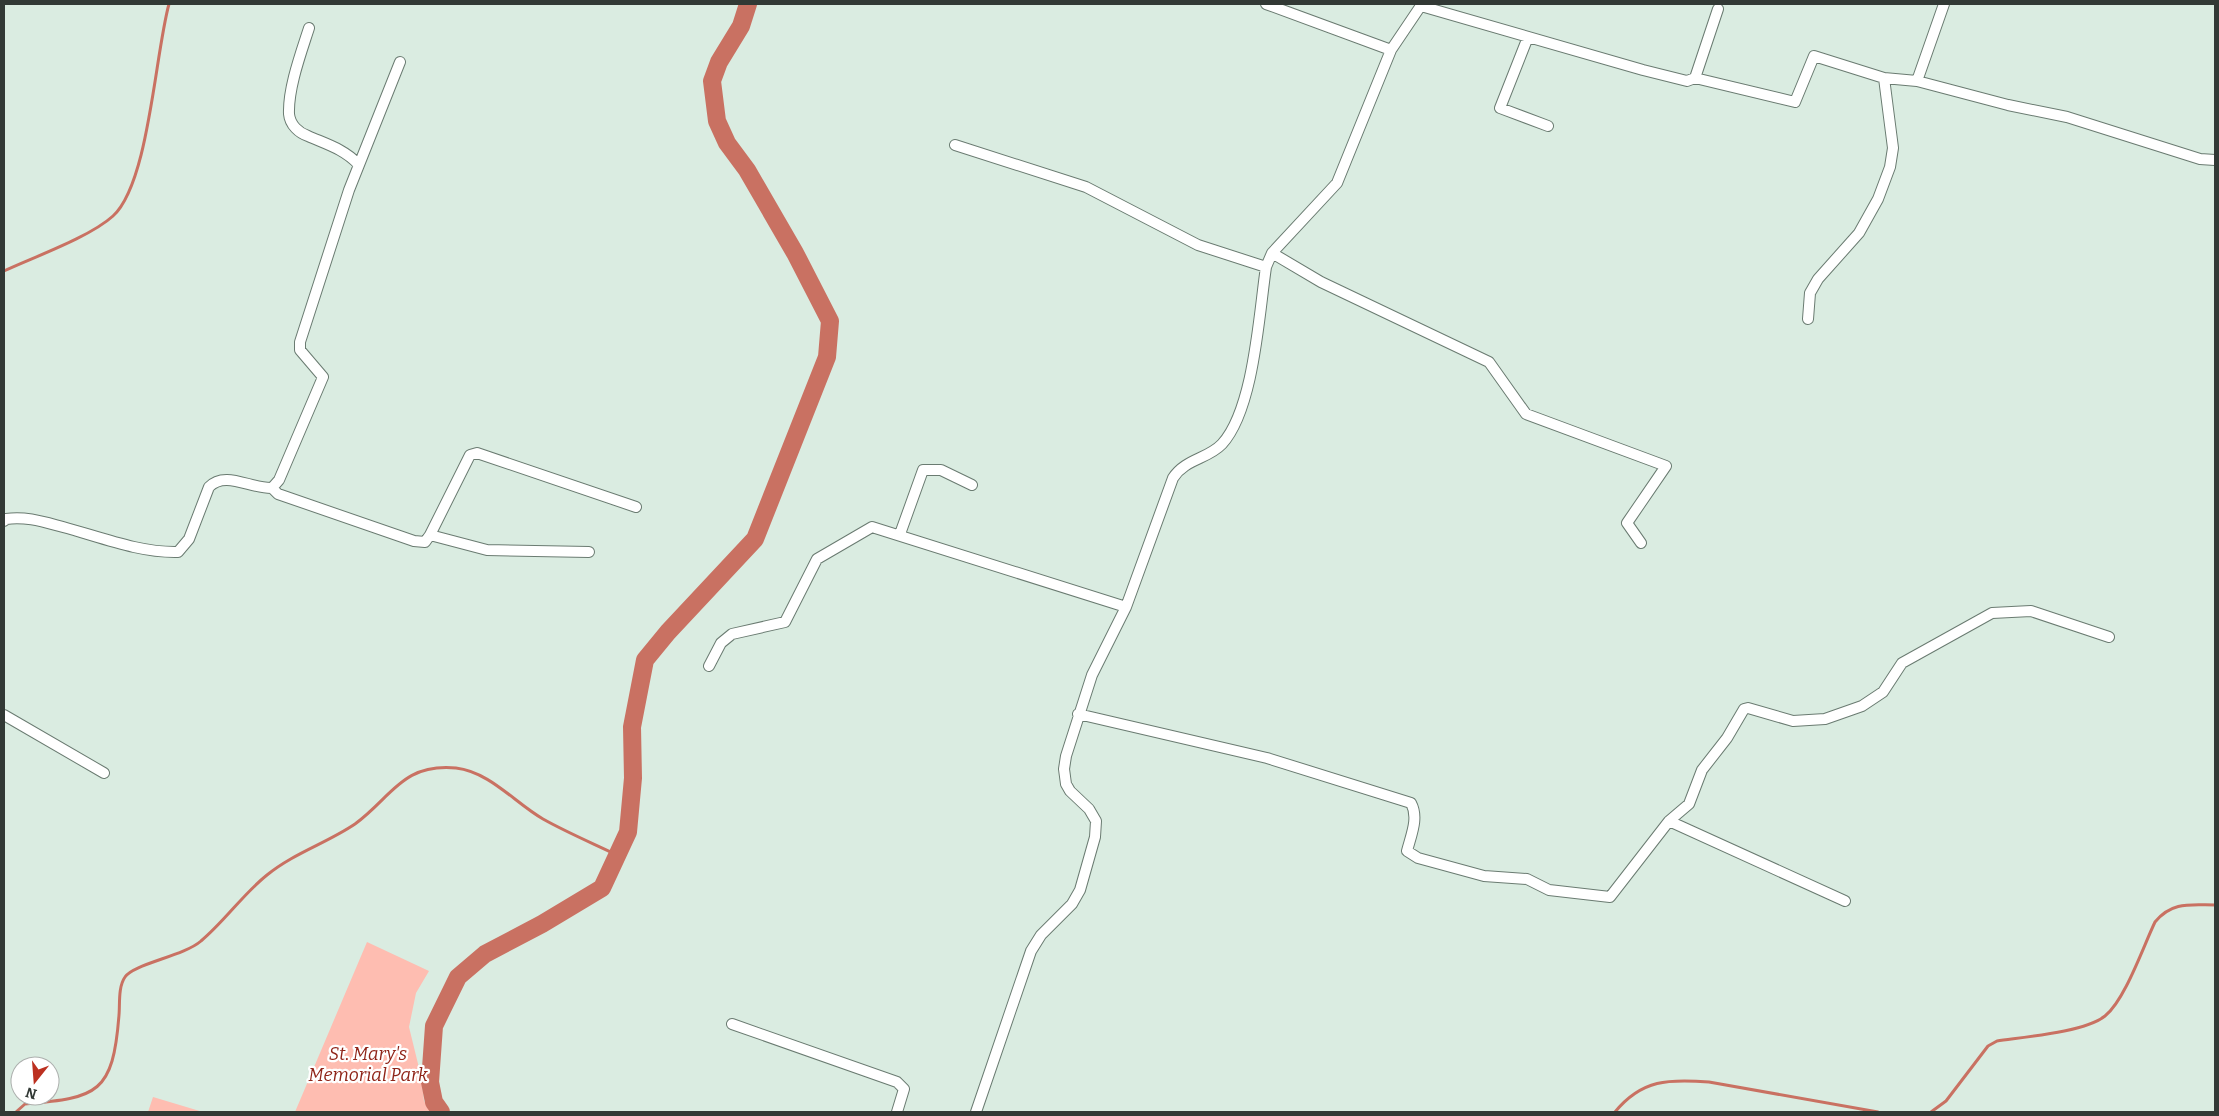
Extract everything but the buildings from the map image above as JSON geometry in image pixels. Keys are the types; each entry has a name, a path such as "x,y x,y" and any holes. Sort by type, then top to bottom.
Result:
{"street":[{"path":"1266,4 1391,50"},
{"path":"1917,80 1944,4"},
{"path":"976,1112 1031,952 1041,935 1077,897 1095,837 1096,821 1093,815 1070,791 1066,784 1064,769 1078,714 1092,674 1126,606 1173,478 1186,464 1212,452 1222,444 1238,415 1250,375 1266,267 1272,253 1337,183 1391,50 1422,5 1643,70 1687,81 1696,78 1795,102 1814,56 1884,78 1917,80 2008,105 2067,117 2200,159 2215,160"},
{"path":"1696,78 1718,9"},
{"path":"309,28 296,68 289,116 296,129 343,151 358,164"},
{"path":"1528,36 1500,108 1548,126"},
{"path":"272,488 279,480 323,378 300,350 300,342 358,164 400,62"},
{"path":"1808,319 1810,293 1818,279 1859,233 1878,199 1890,167 1893,148 1884,78"},
{"path":"955,145 1086,187 1198,245 1266,267"},
{"path":"1272,253 1321,282 1489,362 1526,414 1666,466 1627,523 1640,543"},
{"path":"4,521 6,518 17,517 37,520 157,552 178,552 189,539 209,487 215,481 223,478 263,488 272,488 278,494 414,542 425,542 470,455 477,454 636,507"},
{"path":"900,534 923,470 940,470 972,485"},
{"path":"709,666 721,643 732,634 785,622 817,559 872,527 900,534 1126,606"},
{"path":"430,535 481,549 589,552"},
{"path":"1078,714 1267,758 1411,803 1415,819 1407,851 1418,858 1484,876 1527,879 1549,890 1610,897 1669,821 1688,804 1702,770 1727,738 1744,709 1755,710 1793,721 1825,719 1862,706 1883,692 1902,663 1992,613 2030,611 2110,637"},
{"path":"4,715 104,773"},
{"path":"1669,821 1845,901"},
{"path":"732,1024 897,1082 904,1089 897,1112"}],"green space":[{"name":"St. Mary's Memorial Park","path":"367,942 429,971 416,993 409,1027 421,1076 424,1101 431,1112 295,1112"},
{"path":"153,1097 203,1112 148,1112"}],"waterway":[{"path":"4,271 61,246 103,224 113,216 125,199 135,176 143,148 169,4"},
{"path":"441,1112 434,1102 430,1082 434,1026 458,977 485,954 542,924 602,888 628,832 633,778 632,727 645,660 668,632 755,539 827,357 830,321 795,253 747,170 727,143 717,121 712,81 719,62 741,26 748,4"},
{"path":"16,1112 25,1104 70,1099 85,1094 97,1086 106,1076 112,1061 116,1041 121,986 125,977 130,972 183,951 201,941 250,891 277,867 355,824 410,776 438,768 456,768 480,775 543,819 617,855"},
{"path":"1931,1112 1946,1101 1988,1046 1997,1041 2069,1030 2096,1022 2105,1016 2120,998 2155,922 2161,915 2175,907 2215,905"},
{"path":"1615,1112 1635,1093 1646,1087 1669,1081 1709,1082 1878,1112"}]}
